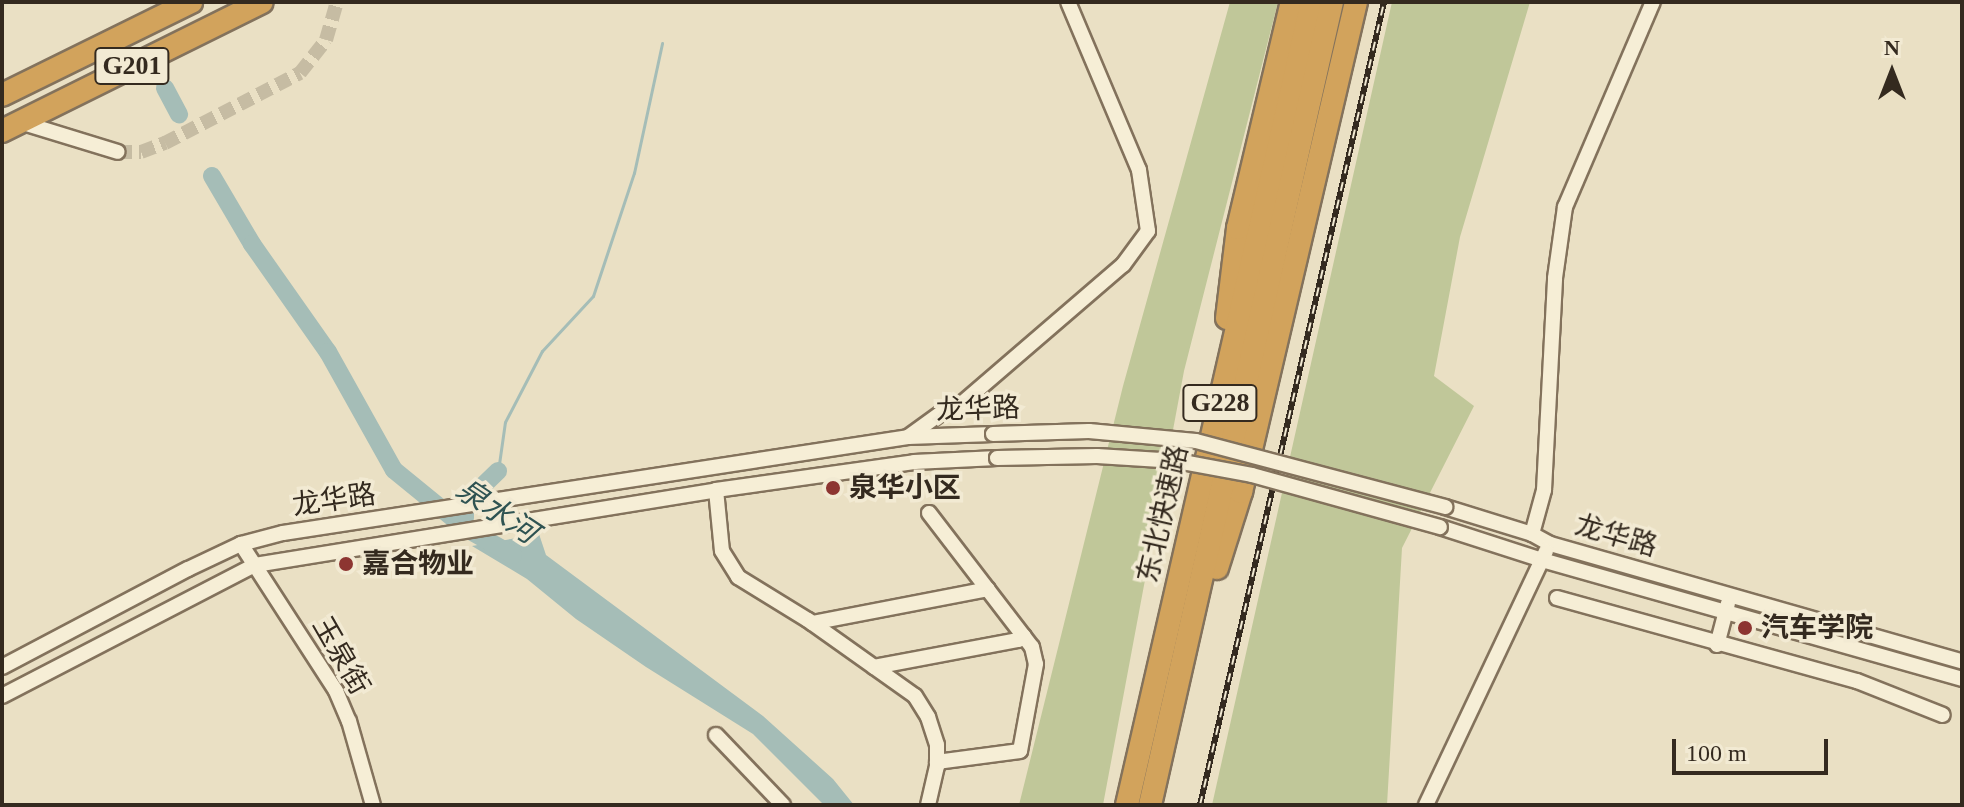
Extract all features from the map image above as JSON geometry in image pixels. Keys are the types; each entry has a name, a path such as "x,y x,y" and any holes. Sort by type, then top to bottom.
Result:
{"highway":[{"name":"G201","path":"2,95 191,2"},
{"name":"G201","path":"11,127 262,2"},
{"path":"1220,400 1238,228 1292,2"},
{"name":"东北快速路","path":"1127,805 1312,2"},
{"name":"东北快速路","path":"1150,805 1332,2"},
{"path":"1186,649 1234,514 1356,2"}],"street":[{"path":"908,437 972,395 1123,265 1148,231 1139,170 1068,2"},
{"path":"1532,534 1544,490 1555,278 1565,207 1653,2"},
{"path":"2,83 30,81"},
{"path":"11,127 118,152"},
{"name":"龙华路","path":"2,667 241,544 283,533 908,437 1089,431 1196,441 1445,507 1532,534 1550,544 1962,661"},
{"name":"龙华路","path":"2,696 255,565 716,490 914,462 1097,456 1177,461 1252,475 1962,679"},
{"path":"716,490 722,551 738,577 812,623 915,696 928,717 937,745 937,762 928,805"},
{"path":"929,513 1032,647 1036,664 1020,751 937,762"},
{"name":"玉泉街","path":"241,544 336,691 349,721 373,805"},
{"path":"1426,805 1550,544"},
{"path":"812,623 988,589"},
{"path":"1717,645 1724,611 1732,596"},
{"path":"1557,598 1717,645 1857,681 1943,715"},
{"path":"874,667 1018,640 1024,636"},
{"path":"716,735 783,805"}],"green space":[{"path":"1230,2 1278,2 1184,371 1103,805 1019,805 1123,386"},
{"path":"1392,2 1530,2 1460,237 1434,376 1474,406 1402,548 1387,805 1212,805"}],"water":[{"name":"泉水河","path":"539,534 546,555 763,716 833,779 854,805 824,805 753,734 646,667 576,619 527,579 472,546"}],"waterway":[{"path":"498,471 505,422 542,351 593,296 634,173 662,43"},
{"name":"泉水河","path":"165,88 179,114"},
{"name":"泉水河","path":"212,176 252,244 328,352 394,470 465,528 513,555"},
{"path":"465,518 465,503 498,471"}],"tunnel":[{"path":"118,152 141,152 165,143 300,73 326,40 337,2"}],"railway":[{"path":"1200,805 1384,2"}],"place":[{"name":"泉华小区","path":"833,488"},
{"name":"嘉合物业","path":"346,564"},
{"name":"汽车学院","path":"1745,628"}]}
